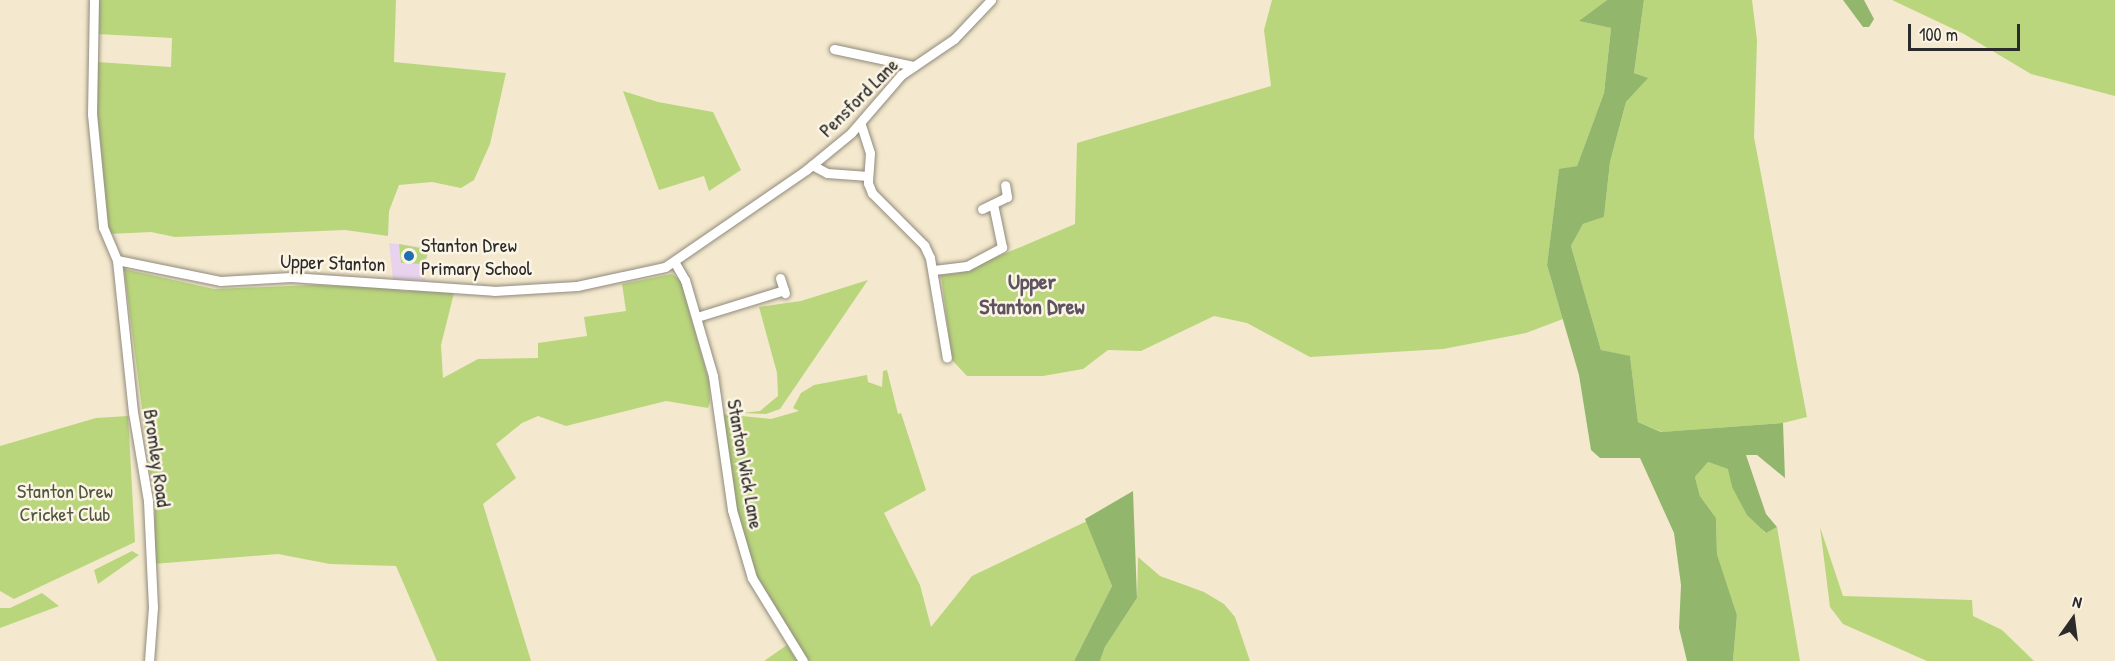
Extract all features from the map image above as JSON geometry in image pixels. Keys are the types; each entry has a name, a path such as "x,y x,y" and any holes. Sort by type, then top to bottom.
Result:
{"street":[{"name":"Bromley Road","path":"94,0 92,114 103,227 117,260 150,531 153,607 149,661"},
{"name":"Pensford Lane","path":"715,233 812,165 861,125 914,66 954,39 991,0"},
{"path":"834,49 914,66"},
{"path":"861,125 870,153 868,176 880,205 924,245 934,270 947,357"},
{"path":"812,165 827,173 868,176"},
{"path":"982,209 1007,197 1005,185"},
{"path":"934,270 967,266 1002,247 993,204"},
{"name":"Upper Stanton","path":"117,260 220,281 291,277 494,291 537,290 627,278 675,263 715,233"},
{"name":"Stanton Wick Lane","path":"675,263 697,317 713,376 732,510 752,578 803,661"},
{"path":"697,317 785,292 780,278"}],"shaded area":[{"name":"Stanton Drew Primary School","path":"389,243 428,248 425,280 393,279"}],"green space":[{"path":"98,0 396,0 394,62 506,73 490,144 474,180 461,188 432,182 399,185 389,211 388,236 345,230 175,237 151,232 109,234 97,109 97,62 171,67 172,38 97,34"},
{"path":"1272,0 1607,0 1580,21 1611,28 1604,93 1577,166 1559,170 1547,265 1563,319 1526,333 1443,349 1310,357 1247,323 1214,316 1141,351 1108,350 1083,369 1043,376 967,376 952,360 941,275 959,273 1075,224 1077,143 1271,86 1264,30"},
{"path":"1607,0 1644,0 1634,73 1648,78 1626,102 1610,162 1604,217 1583,224 1571,246 1601,350 1630,356 1638,422 1661,432 1783,423 1785,478 1757,455 1746,455 1766,514 1777,527 1766,533 1747,515 1732,487 1728,469 1708,462 1695,477 1700,496 1716,518 1717,554 1737,615 1733,661 1687,661 1679,628 1681,585 1674,533 1640,458 1600,458 1591,450 1579,375 1547,265 1559,169 1577,166 1604,93 1611,28 1579,21"},
{"path":"1644,0 1752,0 1757,40 1754,137 1807,417 1783,423 1662,432 1638,422 1630,357 1601,350 1571,246 1583,224 1604,217 1610,162 1626,102 1647,78 1634,73"},
{"path":"1843,0 1864,0 1874,19 1869,27 1863,27"},
{"path":"1892,0 2115,0 2115,96 2031,74 1964,34"},
{"path":"623,91 658,102 713,112 741,170 709,191 704,176 659,190"},
{"path":"399,244 430,250 423,264 401,263"},
{"path":"124,269 214,289 313,285 386,287 404,291 430,289 454,293 441,345 443,378 478,359 538,358 538,343 587,336 584,317 626,311 622,284 672,274 681,281 709,381 710,402 708,408 666,401 566,426 538,416 522,423 496,444 516,478 483,504 531,661 437,661 396,566 330,564 278,554 153,564 155,509"},
{"path":"868,280 780,409 766,414 742,413 760,411 778,396 777,373 759,307 801,301"},
{"path":"887,370 898,414 901,413 926,490 884,513 920,585 931,627 972,576 1087,521 1112,586 1074,661 808,661 755,574 736,509 722,414 771,419 799,411 793,408 801,393 814,385 867,375 868,382 882,387 883,371"},
{"name":"Stanton Drew Cricket Club","path":"128,416 135,542 14,599 0,591 0,446 96,418"},
{"path":"1708,462 1729,469 1732,487 1765,533 1777,527 1800,661 1733,661 1737,615 1717,554 1716,518 1700,496 1695,477"},
{"path":"1133,491 1137,598 1105,647 1100,661 1074,661 1112,586 1085,519"},
{"path":"1820,527 1843,596 1972,600 1973,616 2002,630 2034,661 1927,661 1843,624 1830,607"},
{"path":"132,551 139,555 98,584 94,570"},
{"path":"1138,557 1160,576 1204,592 1224,604 1235,617 1250,661 1100,661 1105,647 1137,598"},
{"path":"42,593 59,606 0,628 0,608 10,608"},
{"path":"787,645 797,661 764,661"}],"place":[{"name":"Stanton Drew Primary School","path":"409,256"}],"district":[{"name":"Upper Stanton Drew","path":"1032,294"}]}
